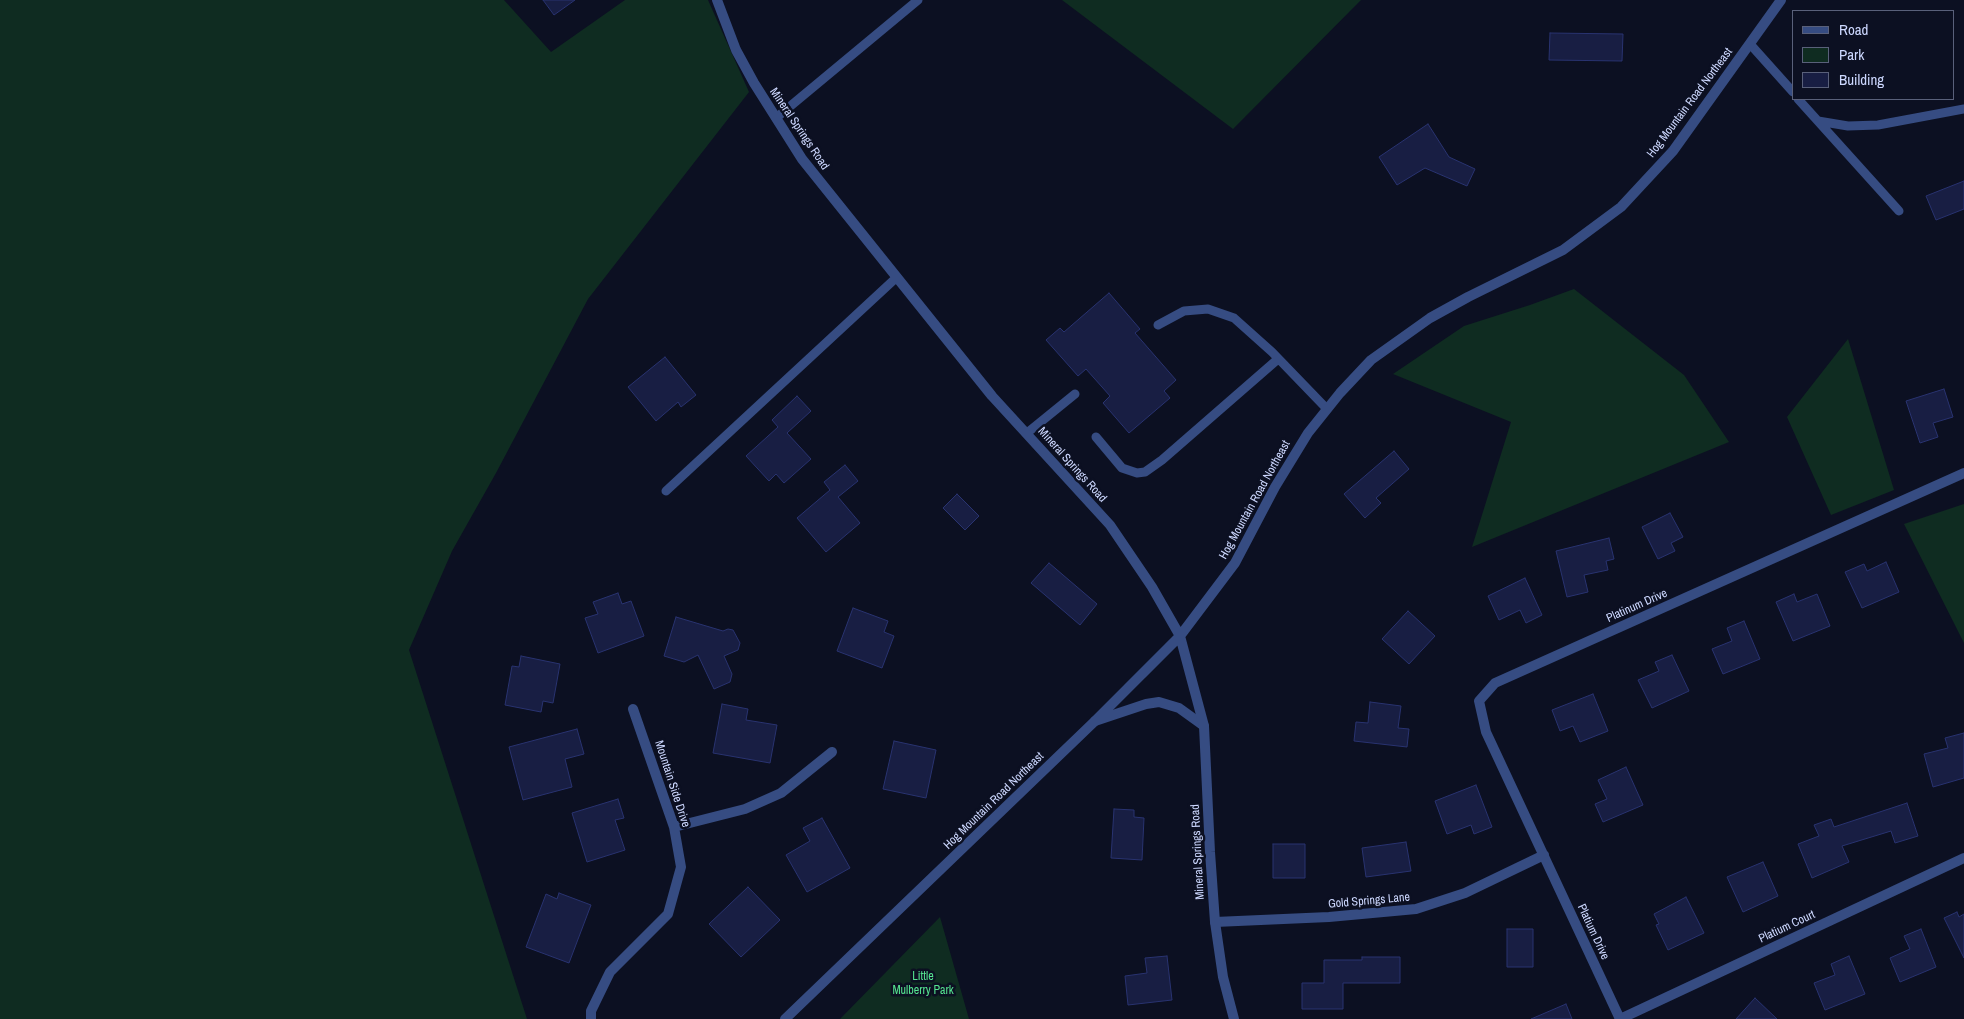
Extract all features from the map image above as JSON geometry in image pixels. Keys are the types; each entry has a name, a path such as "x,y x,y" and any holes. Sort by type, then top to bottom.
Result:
{"street":[{"name":"Mineral Springs Road","path":"717,0 736,50 754,83 802,159 992,396 1110,525 1152,587 1180,636 1204,726 1215,922 1223,977 1234,1019"},
{"name":"Hog Mountain Road Northeast","path":"785,1019 1095,721 1180,636 1235,563 1275,487 1308,433 1371,360 1430,318 1563,250 1621,207 1673,151 1781,0"},
{"name":"Platinum Drive","path":"1544,855 1481,718 1479,701 1494,683 1964,473"},
{"path":"1095,721 1146,704 1159,702 1178,708 1204,726"},
{"name":"Mountain Side Drive","path":"591,1019 591,1012 610,972 668,914 681,867 674,827 633,709"},
{"path":"674,827 745,809 782,793 832,752"},
{"name":"Gold Springs Lane","path":"1215,922 1329,917 1416,910 1465,893 1544,855"},
{"name":"Platium Drive","path":"1544,855 1620,1019"},
{"name":"Platium Court","path":"1620,1019 1964,858"}],"lane":[{"path":"776,118 918,0"},
{"path":"1750,44 1792,91"},
{"path":"1799,100 1899,211"},
{"path":"1818,121 1848,126 1878,125 1964,109"},
{"path":"666,491 897,276"},
{"path":"1158,325 1184,311 1208,309 1234,318 1327,409"},
{"path":"1096,437 1122,468 1137,473 1145,472 1162,460 1278,359"},
{"path":"1027,434 1075,394"}],"green space":[{"path":"0,0 504,0 551,52 625,0 708,0 749,92 588,299 496,473 452,551 409,650 527,1019 0,1019"},
{"path":"1062,0 1361,0 1233,129"},
{"path":"1574,289 1684,375 1729,442 1472,547 1511,422 1393,374 1464,326"},
{"path":"1848,339 1894,490 1831,515 1787,417"},
{"path":"1964,504 1964,643 1904,524"},
{"name":"Little Mulberry Park","path":"940,917 969,1019 840,1019"}],"building":[{"path":"543,0 575,0 554,15"},
{"path":"1550,33 1623,34 1622,61 1549,60"},
{"path":"1428,124 1449,157 1475,169 1467,186 1425,168 1397,185 1379,157"},
{"path":"1964,181 1964,209 1936,220 1926,196"},
{"path":"1109,293 1140,329 1135,333 1176,380 1164,391 1170,398 1129,433 1103,403 1110,396 1086,369 1078,376 1046,340 1060,328 1064,332"},
{"path":"665,357 696,395 681,407 678,402 656,421 628,387"},
{"path":"1944,389 1953,417 1933,423 1938,437 1920,443 1906,401"},
{"path":"797,396 811,411 787,433 811,459 784,483 776,474 769,481 746,456 778,427 772,420"},
{"path":"1394,451 1409,469 1376,498 1381,503 1365,518 1344,494"},
{"path":"845,465 858,481 838,497 860,523 826,552 797,518 830,490 824,482"},
{"path":"957,494 979,516 965,530 943,508"},
{"path":"1670,513 1683,537 1671,543 1675,551 1658,559 1642,527"},
{"path":"1609,538 1614,559 1606,561 1608,570 1584,575 1588,592 1567,597 1556,551"},
{"path":"1886,562 1899,592 1862,608 1845,572 1864,564 1867,571"},
{"path":"1049,563 1097,604 1080,625 1031,583"},
{"path":"1525,578 1542,615 1526,623 1520,610 1499,620 1488,596"},
{"path":"618,593 622,604 631,601 644,636 598,653 585,618 598,614 593,602"},
{"path":"1794,594 1797,602 1817,594 1830,626 1793,641 1776,602"},
{"path":"853,608 888,621 884,632 894,636 882,668 837,651"},
{"path":"1408,611 1435,636 1409,664 1382,639"},
{"path":"676,617 723,631 733,630 740,643 738,650 724,656 732,674 730,682 714,689 698,655 684,662 664,656"},
{"path":"1744,621 1760,659 1723,674 1712,649 1732,641 1727,628"},
{"path":"1672,655 1689,691 1652,708 1638,680 1659,671 1655,662"},
{"path":"521,656 560,664 553,703 543,701 541,712 505,705 512,666 519,667"},
{"path":"1593,694 1608,731 1580,742 1573,726 1560,731 1552,710"},
{"path":"1370,702 1401,706 1398,728 1409,729 1407,747 1354,741 1356,722 1368,723"},
{"path":"722,704 748,709 746,720 777,725 770,763 713,753"},
{"path":"577,729 584,754 565,759 572,787 523,800 509,747"},
{"path":"1964,733 1964,778 1933,787 1924,754 1948,748 1945,738"},
{"path":"894,741 936,750 926,798 883,789"},
{"path":"1626,767 1643,805 1603,822 1595,804 1607,799 1598,780"},
{"path":"1476,785 1492,827 1474,834 1471,825 1447,834 1435,801"},
{"path":"618,799 624,818 615,820 625,850 587,862 572,813"},
{"path":"1907,803 1918,836 1895,843 1891,831 1842,846 1849,862 1812,878 1798,844 1819,836 1814,825 1831,819 1834,827"},
{"path":"1114,809 1134,810 1134,817 1144,818 1142,860 1111,858"},
{"path":"822,818 850,868 807,892 786,855 810,841 803,828"},
{"path":"1406,842 1411,871 1366,877 1362,848"},
{"path":"1273,844 1305,844 1305,878 1273,878"},
{"path":"1763,862 1778,896 1743,912 1727,877"},
{"path":"748,887 780,920 741,957 709,924"},
{"path":"559,893 591,905 569,963 526,947 546,894 557,899"},
{"path":"1686,897 1704,933 1668,950 1656,925 1659,924 1654,914"},
{"path":"1957,912 1959,917 1964,914 1964,958 1944,918"},
{"path":"1507,929 1533,929 1533,967 1507,967"},
{"path":"1921,929 1936,967 1900,982 1890,958 1910,949 1904,936"},
{"path":"1167,956 1172,1000 1128,1005 1125,976 1147,973 1145,958"},
{"path":"1849,956 1865,994 1825,1010 1814,983 1835,975 1831,964"},
{"path":"1362,957 1400,957 1400,983 1343,983 1343,1009 1302,1009 1302,983 1324,983 1324,960 1362,960"},
{"path":"1755,998 1777,1019 1736,1019"},
{"path":"1566,1004 1572,1019 1531,1019"}]}
